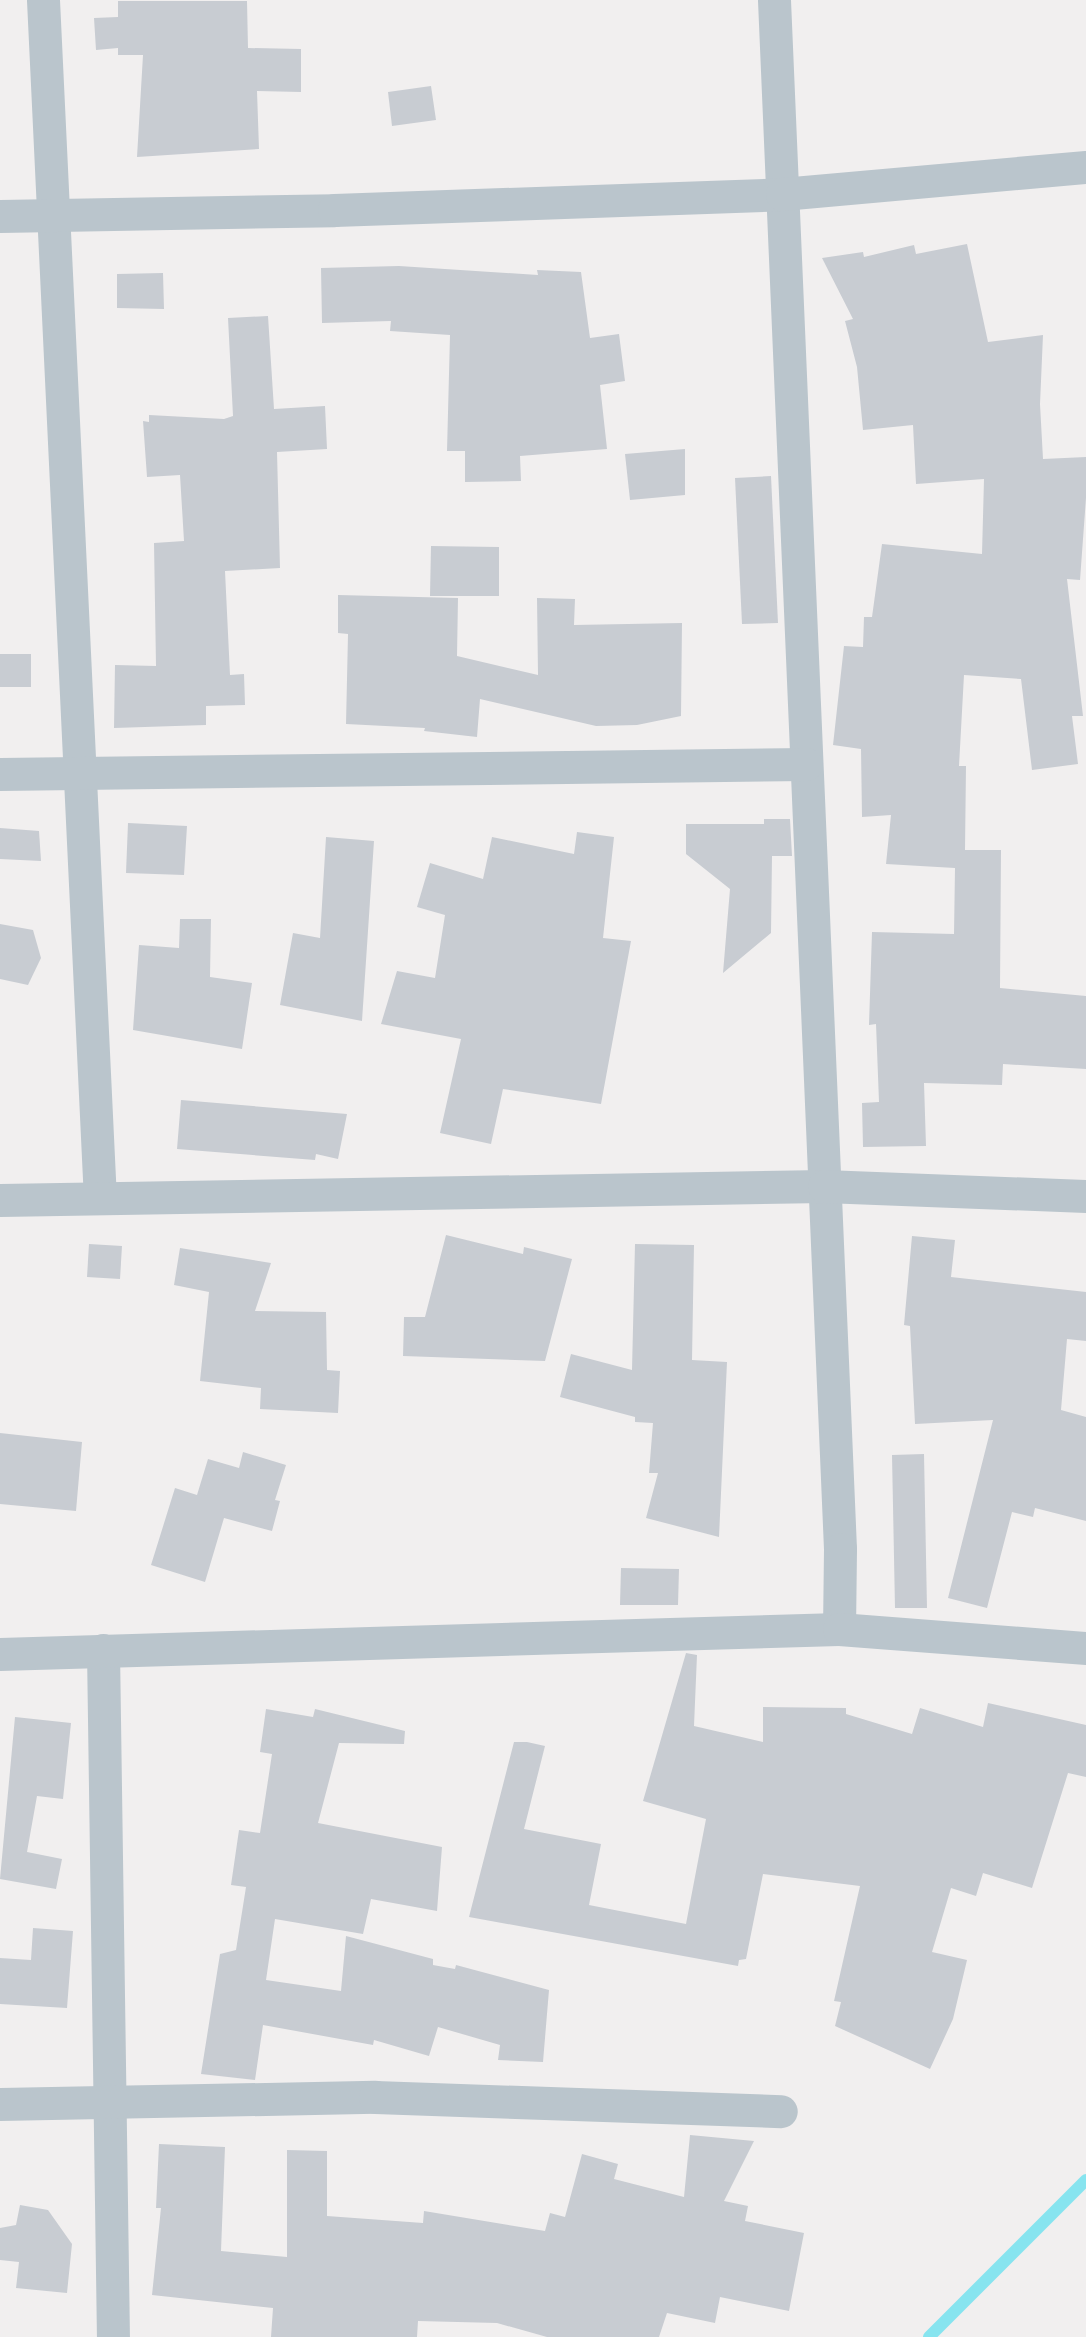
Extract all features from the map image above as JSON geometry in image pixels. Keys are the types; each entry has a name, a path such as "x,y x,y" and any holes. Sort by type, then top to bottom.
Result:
{"street":[{"path":"43,0 100,1198"},
{"path":"774,0 840,1549 839,1629"},
{"path":"0,216 346,210 782,194 1086,167"},
{"path":"0,774 806,764"},
{"path":"0,1200 824,1186 1086,1196"},
{"path":"0,1654 839,1629 1086,1648"},
{"path":"103,1650 113,2337"},
{"path":"0,2104 375,2097 781,2111"}],"building":[{"path":"118,1 247,1 248,48 301,49 301,92 257,91 259,149 137,157 143,55 118,55 118,48 96,50 94,18 118,17"},
{"path":"431,86 436,120 392,126 388,92"},
{"path":"967,244 988,342 1043,335 1040,404 1043,459 1086,457 1086,498 1080,580 1067,579 1083,716 1072,716 1078,764 1032,770 1021,679 964,675 959,766 966,766 965,850 1001,850 1000,988 1086,996 1086,1069 1003,1064 1002,1085 924,1083 926,1146 863,1147 862,1103 879,1102 876,1024 869,1025 872,932 954,934 955,868 886,864 891,815 862,817 861,749 833,745 844,646 863,647 864,617 872,617 882,544 982,554 984,479 916,484 913,425 863,430 857,367 845,321 853,319 822,258 863,252 864,257 914,245 916,254"},
{"path":"399,266 538,275 537,270 581,272 590,338 619,334 625,381 600,385 607,449 520,456 521,481 465,482 465,451 447,451 450,335 390,331 391,321 322,323 321,268"},
{"path":"163,273 164,309 117,308 117,274"},
{"path":"268,316 274,409 325,406 327,449 277,452 280,568 225,571 230,675 244,674 245,705 206,706 206,725 114,728 115,665 156,666 154,543 184,541 180,475 147,477 143,421 149,422 149,415 224,419 233,416 228,318"},
{"path":"685,449 685,495 630,500 625,454"},
{"path":"771,476 778,623 742,624 735,478"},
{"path":"431,546 499,547 499,596 430,596"},
{"path":"338,595 458,598 457,656 538,675 537,598 575,599 574,625 682,623 681,716 637,725 596,726 480,699 477,737 424,731 425,728 346,724 348,634 338,633"},
{"path":"0,654 31,654 31,687 0,687"},
{"path":"764,819 790,819 792,856 772,856 771,933 723,973 730,889 686,854 686,824 764,824"},
{"path":"128,823 187,826 184,875 126,873"},
{"path":"0,828 39,831 41,861 0,859"},
{"path":"577,832 614,837 603,938 631,941 601,1104 503,1089 491,1144 440,1133 461,1039 381,1024 397,971 435,978 445,915 417,907 430,863 483,879 492,837 574,854"},
{"path":"326,837 374,841 362,1021 280,1005 293,933 320,938"},
{"path":"180,919 211,919 210,977 252,983 242,1049 133,1030 139,945 179,948"},
{"path":"0,924 33,930 41,958 28,985 0,979"},
{"path":"181,1100 347,1114 338,1159 316,1154 315,1160 177,1149"},
{"path":"446,1235 523,1254 524,1247 572,1259 545,1361 403,1356 404,1317 425,1317"},
{"path":"912,1236 955,1240 951,1277 1086,1292 1086,1341 1067,1339 1061,1410 1086,1417 1086,1521 1035,1508 1033,1517 1012,1512 987,1608 948,1598 993,1420 915,1424 910,1326 904,1325"},
{"path":"89,1244 122,1246 120,1279 87,1277"},
{"path":"635,1244 694,1245 692,1360 727,1362 719,1537 646,1518 658,1473 649,1473 653,1423 635,1422 635,1417 560,1397 571,1354 632,1370"},
{"path":"180,1248 271,1263 255,1311 326,1312 327,1370 340,1371 338,1413 260,1409 261,1388 200,1381 209,1292 174,1285"},
{"path":"0,1433 82,1442 76,1511 0,1504"},
{"path":"243,1452 286,1465 275,1500 280,1501 272,1531 224,1518 205,1582 151,1565 175,1488 197,1495 208,1459 239,1468"},
{"path":"924,1454 927,1608 895,1608 892,1455"},
{"path":"621,1568 679,1569 678,1605 620,1605"},
{"path":"686,1653 697,1655 694,1726 763,1742 763,1707 846,1708 846,1714 912,1734 920,1708 983,1727 988,1703 1086,1725 1086,1777 1068,1773 1032,1888 983,1873 976,1896 951,1888 932,1952 967,1960 953,2019 930,2069 835,2026 841,2002 834,2001 860,1886 763,1874 746,1959 739,1960 738,1966 469,1917 514,1742 527,1742 545,1746 524,1829 601,1844 589,1905 686,1924 706,1819 643,1801"},
{"path":"266,1709 313,1717 315,1709 405,1731 404,1744 339,1743 318,1823 442,1847 437,1911 371,1899 363,1934 275,1919 266,1980 341,1991 346,1936 433,1959 433,1965 455,1969 456,1965 549,1990 543,2062 498,2060 500,2045 438,2027 429,2056 374,2040 373,2045 263,2025 255,2080 201,2074 220,1954 236,1950 246,1887 231,1885 239,1830 260,1833 272,1754 260,1752"},
{"path":"15,1717 71,1723 63,1799 37,1796 27,1852 62,1859 56,1889 0,1879"},
{"path":"33,1928 73,1931 67,2008 0,2004 0,1958 31,1960"},
{"path":"690,2135 754,2141 724,2201 748,2206 745,2221 804,2233 789,2311 720,2297 715,2323 667,2313 659,2337 547,2337 497,2323 418,2321 417,2337 271,2337 273,2308 152,2295 161,2208 156,2208 159,2144 225,2147 221,2251 287,2257 287,2150 327,2151 327,2216 423,2223 424,2211 545,2231 550,2213 565,2217 582,2154 618,2164 614,2179 684,2197"},
{"path":"20,2205 48,2210 72,2244 67,2293 16,2288 19,2262 0,2260 0,2228 16,2225"}],"waterway":[{"path":"929,2337 1086,2180"}]}
